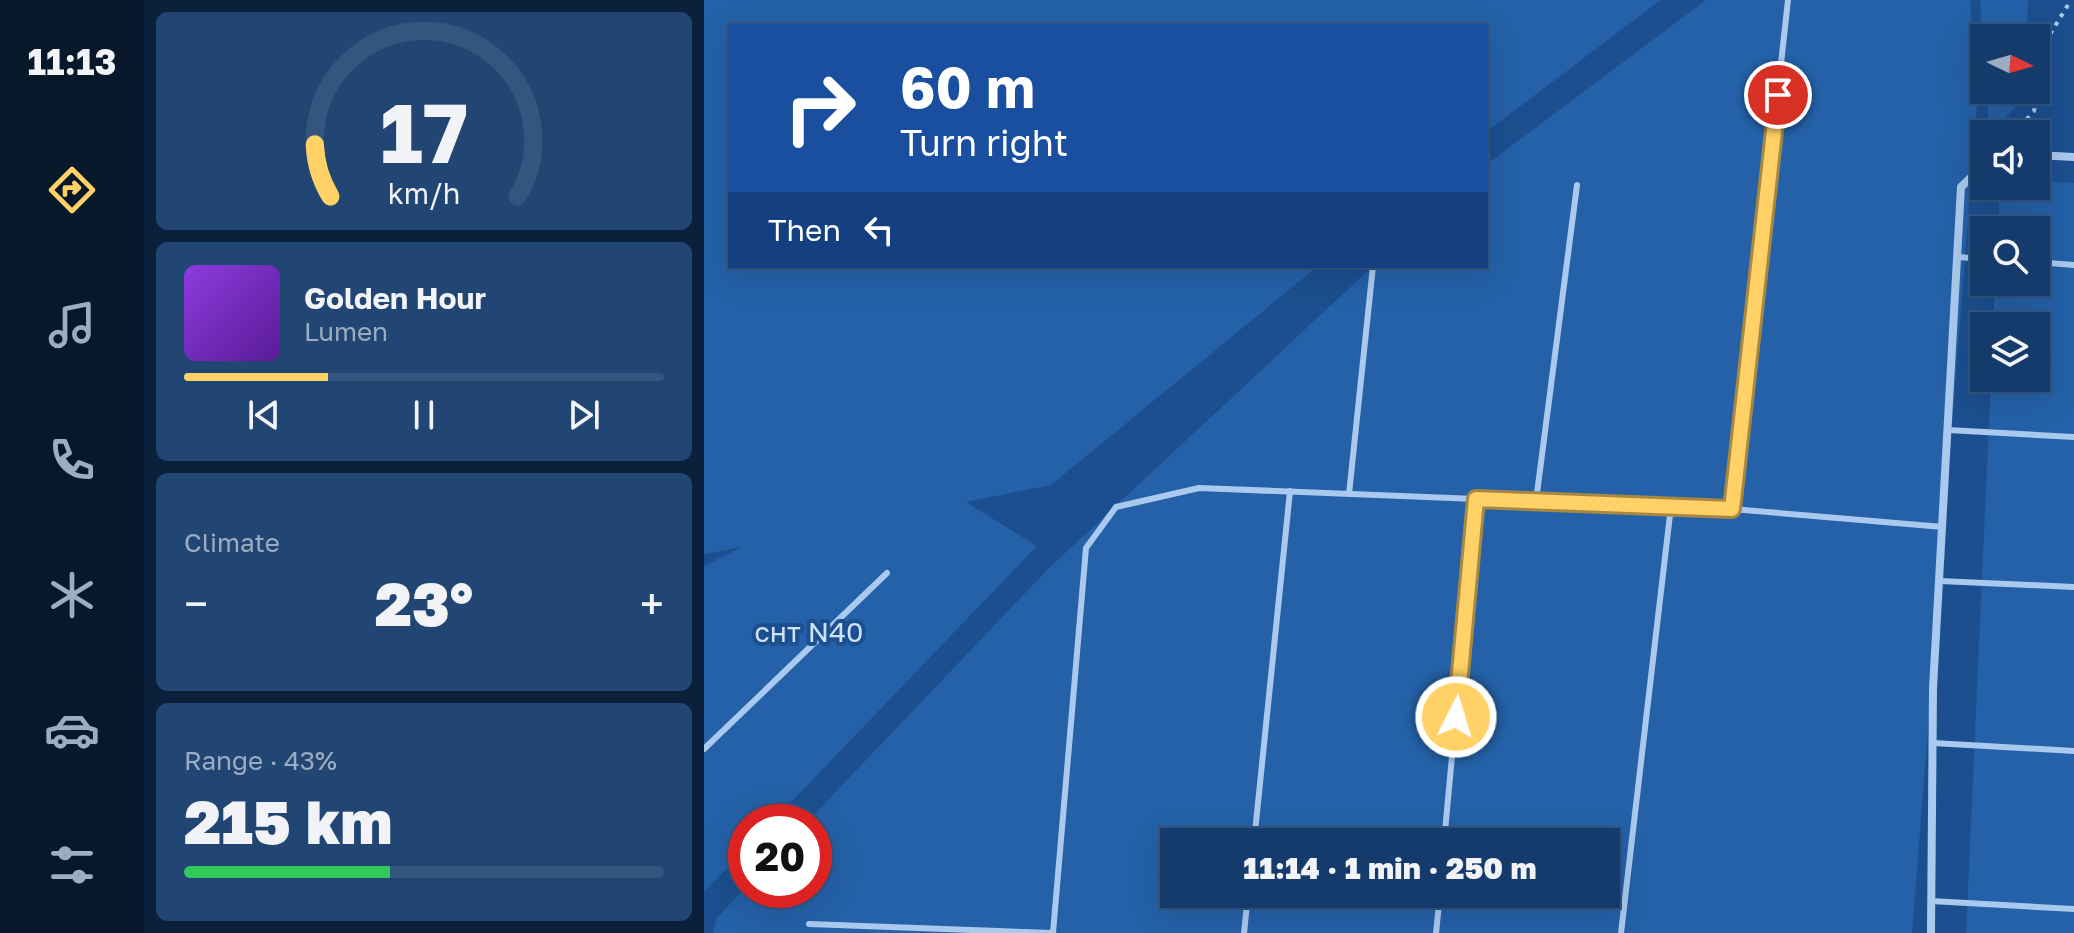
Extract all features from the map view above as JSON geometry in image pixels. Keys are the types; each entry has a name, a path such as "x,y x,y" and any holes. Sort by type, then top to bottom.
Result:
{"street":[{"path":"2050,156 2074,157"},
{"path":"1931,933 1933,743 1940,581 1961,187 1970,178"}],"lane":[{"path":"1732,509 1788,0"},
{"path":"1536,501 1577,185"},
{"path":"1958,257 1970,258"},
{"path":"2050,263 2074,265"},
{"path":"1349,494 1373,268"},
{"path":"1948,430 2074,437"},
{"path":"809,924 1055,933 1086,548 1116,507 1199,488 1732,509 1943,527"},
{"path":"1255,828 1290,491"},
{"path":"1445,828 1476,499"},
{"path":"1621,933 1671,506"},
{"path":"704,749 887,573"},
{"path":"1940,581 2074,587"},
{"path":"1933,743 2074,751"},
{"path":"1931,901 2074,909"},
{"path":"1244,933 1247,908"},
{"path":"1436,933 1439,908"}],"path":[{"path":"2026,120 2034,111 2049,36 2071,0"}],"green space":[{"name":"снт N40","path":"704,0 1661,0 1488,130 1488,24 728,24 728,268 1316,268 1051,485 966,502 1037,546 789,804 728,804 728,867 704,892 704,566 742,547 704,554"},
{"path":"1706,0 1970,0 1970,104 1977,105 1976,120 1970,120 1970,194 1912,933 713,933 716,919 728,906 832,908 832,804 824,804 1049,568 1371,268 1488,268 1488,164"},
{"path":"1980,0 2028,0 2027,24 1982,24"},
{"path":"1987,104 2018,104 2003,120 1989,120"},
{"path":"2050,182 2074,183 2074,933 1966,933 1990,392 2050,392 2050,312 1994,312 1994,296 2050,296 2050,216 1999,216 1999,200 2050,200"}],"route":[{"path":"1456,717 1476,499 1732,509 1778,95"}]}
